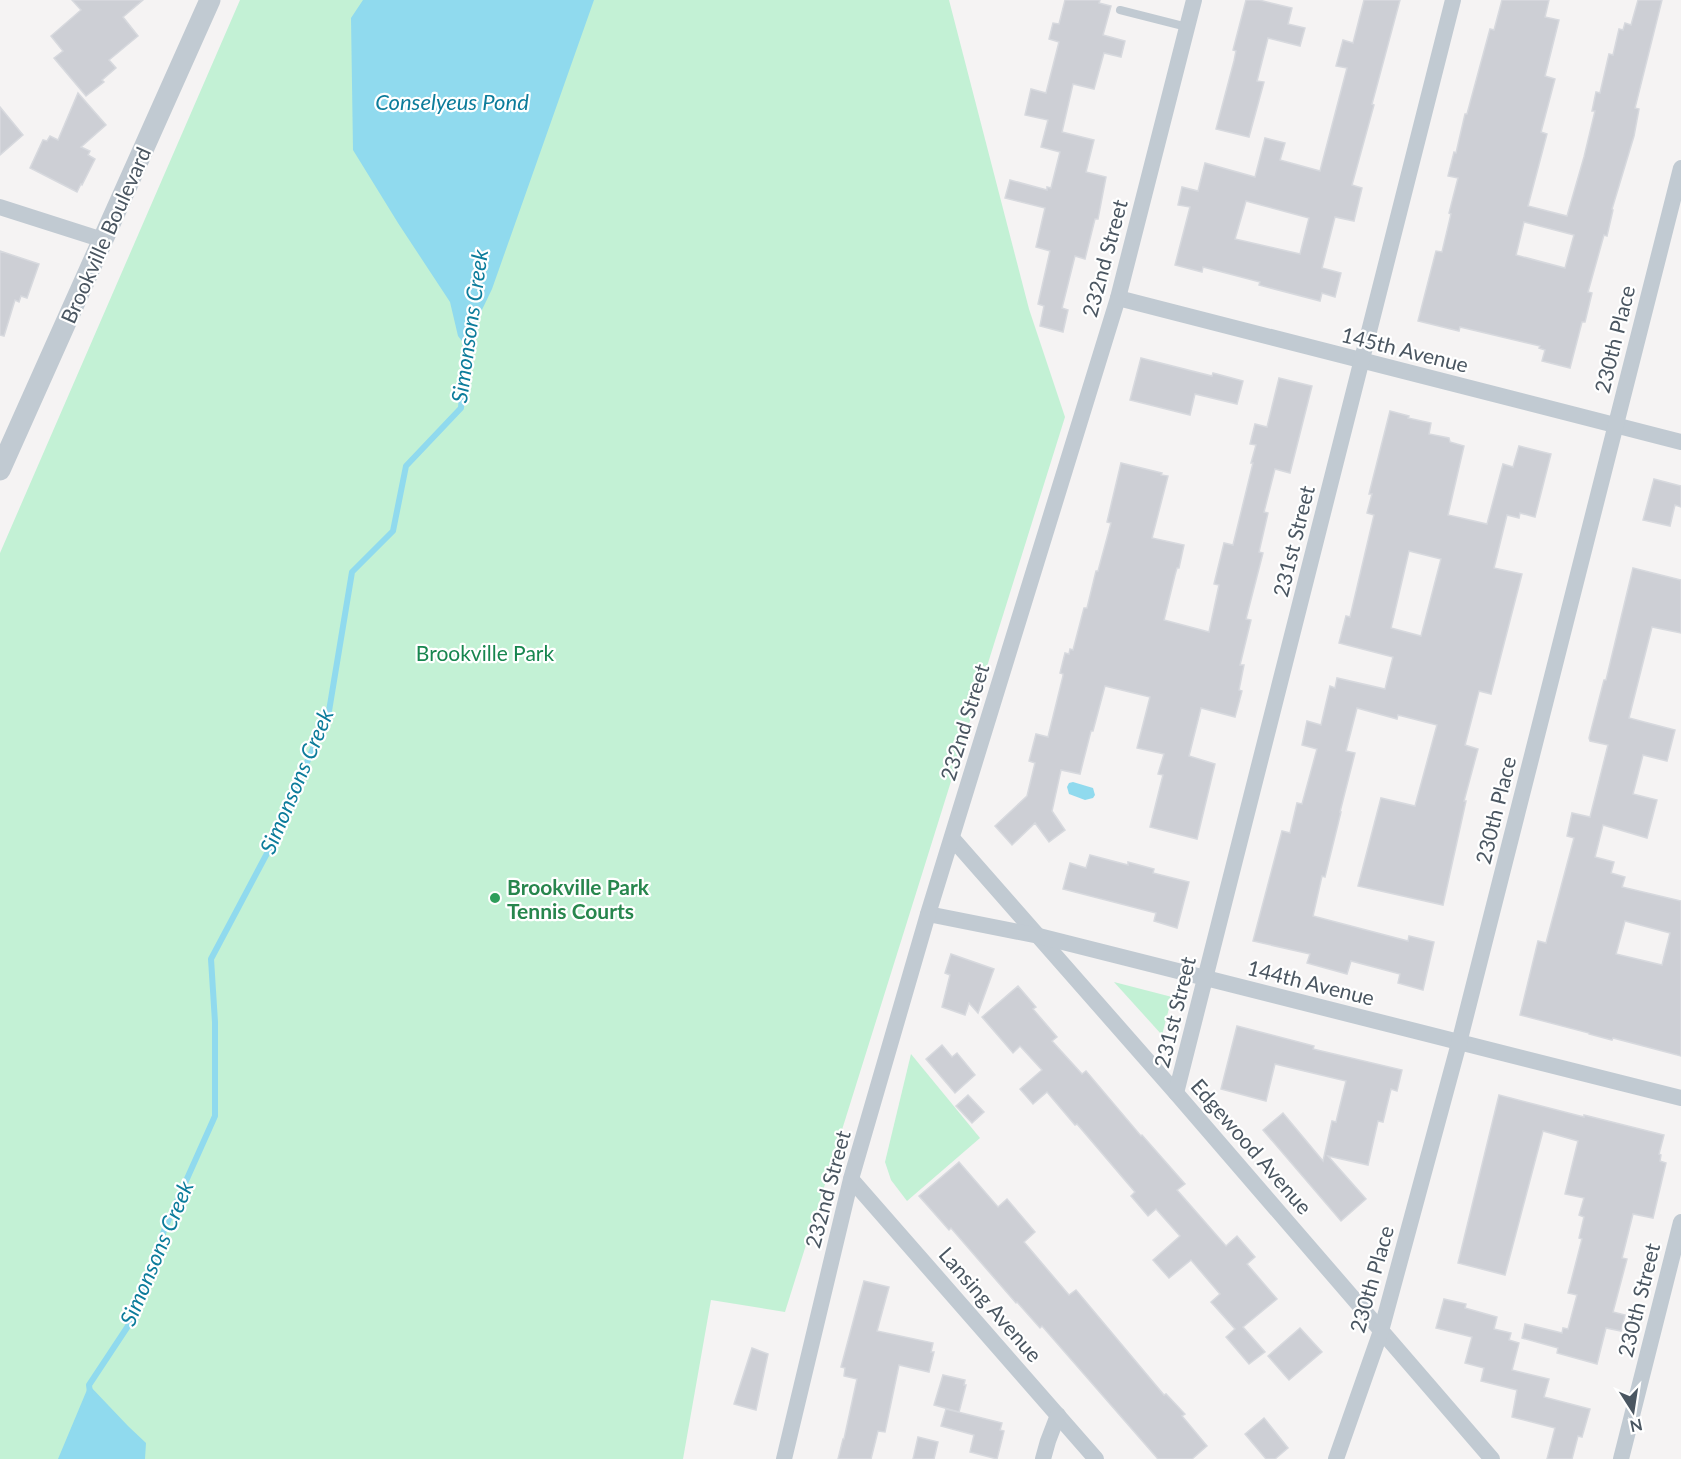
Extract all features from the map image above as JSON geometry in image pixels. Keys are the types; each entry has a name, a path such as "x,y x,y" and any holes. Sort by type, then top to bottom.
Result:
{"street":[{"name":"Brookville Boulevard","path":"0,470 210,0"},
{"name":"232nd Street","path":"784,1459 851,1179 928,914 1118,298 1194,0"},
{"name":"231st Street","path":"1176,1093 1453,0"},
{"name":"230th Place","path":"1336,1459 1381,1331 1459,1043 1681,168"},
{"path":"0,207 103,240"},
{"name":"145th Avenue","path":"1118,298 1681,442"},
{"name":"Edgewood Avenue","path":"952,838 1492,1459"},
{"name":"144th Avenue","path":"928,914 1039,936 1681,1098"},
{"name":"Lansing Avenue","path":"851,1179 1096,1459"},
{"name":"230th Street","path":"1621,1459 1681,1222"},
{"path":"1043,1459 1058,1415"}],"lane":[{"path":"1120,10 1187,27"}],"green space":[{"name":"Brookville Park","path":"240,0 949,0 1029,309 1065,417 785,1312 711,1300 683,1459 0,1459 0,553"},
{"path":"1114,982 1172,997 1162,1035"},
{"path":"911,1054 980,1138 907,1201 891,1180 885,1162"}],"water":[{"name":"Conselyeus Pond","path":"363,0 594,0 492,289 465,345 458,336 450,302 353,150 351,18"},
{"path":"1073,782 1093,788 1095,795 1093,798 1085,800 1069,794 1067,787"},
{"path":"89,1385 146,1443 145,1459 58,1459"}],"building":[{"path":"72,0 143,0 123,17 138,36 109,60 116,68 102,80 104,82 86,96 54,58 63,51 51,36 81,10"},
{"path":"1065,0 1100,0 1099,3 1111,6 1103,35 1125,41 1121,57 1104,53 1094,89 1073,84 1062,132 1094,140 1086,172 1106,177 1098,219 1095,219 1085,259 1075,256 1062,308 1068,310 1063,332 1040,326 1044,306 1038,304 1050,251 1036,247 1045,208 1005,198 1010,180 1047,190 1047,187 1051,188 1060,152 1041,147 1048,120 1025,115 1031,89 1046,93 1059,42 1049,39 1053,23 1059,24"},
{"path":"1246,0 1259,0 1292,8 1288,24 1305,28 1300,46 1268,38 1257,81 1264,82 1249,137 1216,129 1234,61 1236,51 1233,50"},
{"path":"1364,0 1400,0 1352,185 1362,188 1354,221 1335,217 1322,268 1341,273 1335,297 1322,293 1320,301 1203,267 1202,272 1175,265 1190,207 1178,205 1182,187 1198,191 1205,163 1255,177 1265,138 1285,143 1280,160 1320,171 1347,68 1336,66 1343,40 1353,43","holes":["1246,201 1309,218 1300,254 1235,239"]},
{"path":"1502,0 1549,0 1545,17 1559,20 1545,76 1555,79 1541,132 1547,134 1528,206 1567,216 1595,111 1592,111 1596,92 1600,93 1609,54 1613,55 1619,29 1623,30 1625,23 1631,25 1638,0 1662,0 1635,108 1639,109 1634,136 1612,209 1607,236 1604,235 1588,292 1592,293 1570,368 1542,361 1545,350 1539,348 1540,346 1460,327 1459,331 1418,321 1436,251 1442,252 1451,214 1449,213 1458,178 1448,176 1454,152 1456,153 1490,29 1494,30","holes":["1524,222 1574,235 1565,268 1516,255"]},
{"path":"78,93 106,125 81,147 90,151 88,155 95,159 77,192 30,168 43,140 47,141 50,136 58,140"},
{"path":"0,107 23,135 0,155"},
{"path":"0,251 39,264 27,298 21,296 19,302 15,300 4,336 0,335"},
{"path":"1141,358 1212,376 1213,373 1243,381 1237,404 1195,394 1190,415 1130,400"},
{"path":"1279,378 1312,386 1290,473 1275,469 1264,512 1268,513 1259,552 1263,553 1246,619 1251,620 1240,665 1244,665 1239,690 1242,691 1235,717 1201,708 1189,756 1215,764 1197,839 1150,827 1163,775 1158,774 1164,754 1137,748 1150,697 1105,686 1080,774 1061,770 1052,811 1065,830 1049,842 1035,823 1012,845 995,826 1027,796 1035,763 1029,761 1036,734 1048,737 1063,676 1060,673 1065,653 1069,654 1070,649 1073,650 1111,523 1107,522 1121,463 1168,476 1152,538 1184,545 1164,620 1209,632 1219,585 1214,584 1224,543 1233,545 1253,463 1251,463 1256,445 1250,444 1255,424 1267,427"},
{"path":"1390,411 1431,423 1429,434 1449,438 1450,442 1464,446 1448,515 1487,524 1503,464 1513,467 1519,446 1551,454 1535,517 1520,513 1519,518 1507,515 1494,568 1522,574 1491,694 1479,691 1465,745 1478,749 1464,801 1466,801 1443,905 1358,886 1381,798 1415,806 1437,725 1398,715 1397,719 1357,708 1346,751 1355,753 1325,877 1322,876 1313,916 1408,941 1409,936 1434,942 1423,990 1398,983 1400,974 1351,961 1347,974 1307,963 1310,954 1253,941 1282,831 1290,833 1297,803 1302,804 1317,749 1302,745 1307,721 1321,725 1330,686 1335,688 1337,678 1385,689 1393,657 1339,643 1346,616 1350,617 1374,515 1367,513 1372,494 1369,494","holes":["1409,551 1441,559 1421,636 1391,628"]},
{"path":"1654,479 1681,486 1681,507 1675,505 1670,526 1643,520"},
{"path":"1633,568 1681,580 1681,633 1652,627 1629,718 1675,730 1667,761 1643,755 1633,794 1657,800 1647,838 1603,825 1595,857 1614,862 1611,873 1625,877 1622,887 1681,901 1681,1056 1520,1015 1538,941 1546,943 1574,838 1567,836 1572,813 1590,817 1608,745 1590,741 1589,738 1604,680 1606,680","holes":["1625,921 1670,933 1662,965 1616,954"]},
{"path":"1090,855 1154,869 1153,873 1189,882 1177,928 1154,921 1156,913 1063,889 1070,863 1086,868"},
{"path":"951,954 994,969 978,1013 969,1003 965,1015 942,1007 950,975 945,973"},
{"path":"1018,986 1036,1007 1033,1009 1057,1037 1052,1041 1082,1074 1086,1071 1185,1184 1177,1190 1226,1246 1237,1236 1255,1257 1247,1264 1277,1299 1243,1327 1265,1352 1249,1364 1226,1337 1235,1329 1211,1302 1220,1294 1191,1260 1169,1278 1153,1260 1180,1236 1156,1209 1148,1216 1131,1196 1135,1192 1047,1092 1033,1104 1020,1089 1042,1070 1020,1046 1013,1053 982,1017"},
{"path":"1237,1026 1314,1046 1313,1049 1402,1070 1397,1091 1391,1089 1383,1122 1378,1121 1368,1165 1328,1156 1366,1199 1341,1221 1263,1130 1283,1113 1323,1161 1332,1121 1336,1122 1346,1081 1275,1064 1266,1101 1221,1089"},
{"path":"942,1045 952,1057 957,1053 975,1075 955,1093 926,1059"},
{"path":"968,1095 984,1112 972,1123 956,1106"},
{"path":"1499,1095 1664,1135 1659,1154 1661,1155 1660,1161 1666,1163 1653,1218 1633,1214 1622,1258 1627,1259 1613,1312 1625,1315 1621,1331 1606,1328 1597,1364 1557,1353 1558,1348 1522,1338 1525,1324 1562,1333 1563,1328 1568,1329 1577,1295 1568,1293 1582,1239 1579,1238 1584,1217 1579,1215 1584,1198 1565,1194 1578,1141 1543,1131 1505,1275 1458,1263"},
{"path":"959,1162 998,1207 1007,1199 1035,1232 1024,1242 1069,1295 1076,1290 1164,1395 1166,1394 1185,1414 1182,1416 1207,1446 1192,1459 1158,1459 1042,1326 1040,1328 1016,1303 951,1228 949,1230 919,1196"},
{"path":"864,1281 889,1287 877,1331 933,1343 931,1352 934,1352 929,1372 899,1365 885,1432 878,1431 871,1459 838,1459 857,1379 844,1376 845,1368 841,1367"},
{"path":"1444,1299 1466,1304 1465,1308 1497,1317 1494,1329 1511,1333 1509,1340 1519,1343 1512,1370 1549,1379 1544,1397 1590,1409 1582,1437 1578,1436 1572,1459 1547,1459 1555,1428 1512,1417 1517,1390 1481,1381 1484,1368 1465,1363 1472,1337 1436,1328"},
{"path":"1300,1328 1322,1352 1289,1380 1268,1356"},
{"path":"752,1348 768,1354 756,1410 734,1404"},
{"path":"943,1375 965,1380 964,1385 966,1385 959,1412 934,1405"},
{"path":"946,1409 1002,1423 1000,1430 1004,1431 997,1459 970,1452 974,1435 941,1426"},
{"path":"1264,1418 1288,1448 1275,1459 1266,1459 1245,1434"},
{"path":"918,1437 938,1442 934,1459 913,1459"}],"waterway":[{"name":"Simonsons Creek","path":"90,1393 89,1385 132,1320 165,1228 215,1116 215,1022 211,959 272,844 329,711 352,572 393,531 406,466 461,408 466,338"}],"place":[{"name":"Brookville Park Tennis Courts","path":"495,898"}]}
